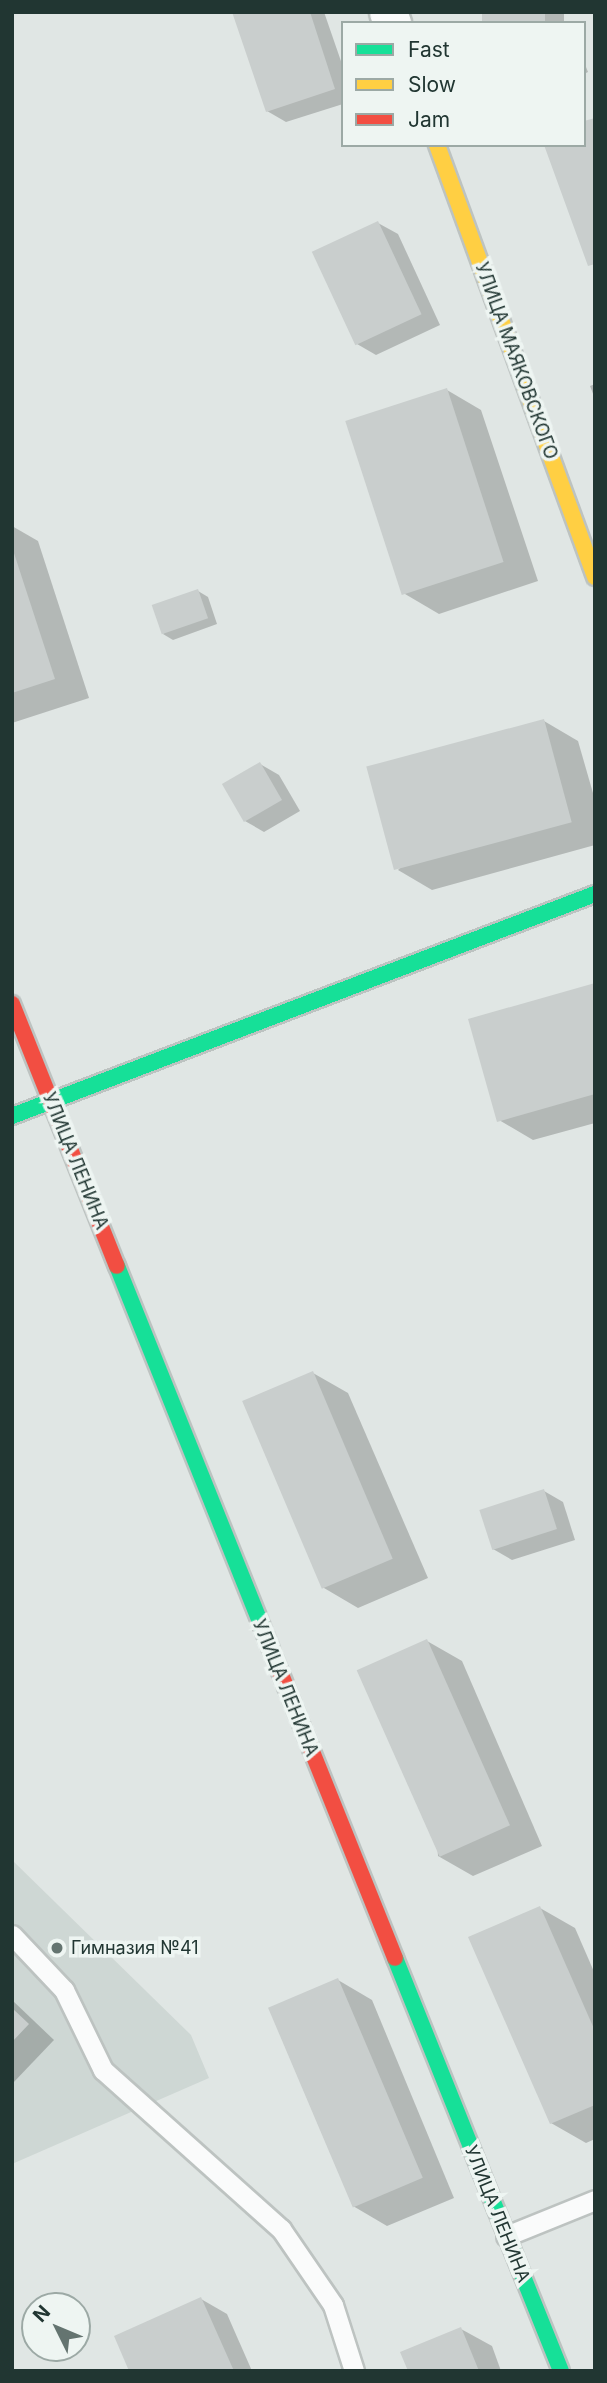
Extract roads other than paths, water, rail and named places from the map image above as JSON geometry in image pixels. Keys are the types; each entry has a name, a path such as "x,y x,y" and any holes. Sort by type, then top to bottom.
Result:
{"main road":[{"name":"УЛИЦА МАЯКОВСКОГО","path":"438,147 595,576"},
{"path":"12,1116 595,894"},
{"name":"УЛИЦА ЛЕНИНА","path":"12,1004 561,2371"}],"lane":[{"path":"12,1935 64,1990 103,2070 281,2229 333,2305 354,2371"},
{"path":"506,2236 595,2200"}],"place":[{"name":"Гимназия №41","path":"57,1948"}]}
